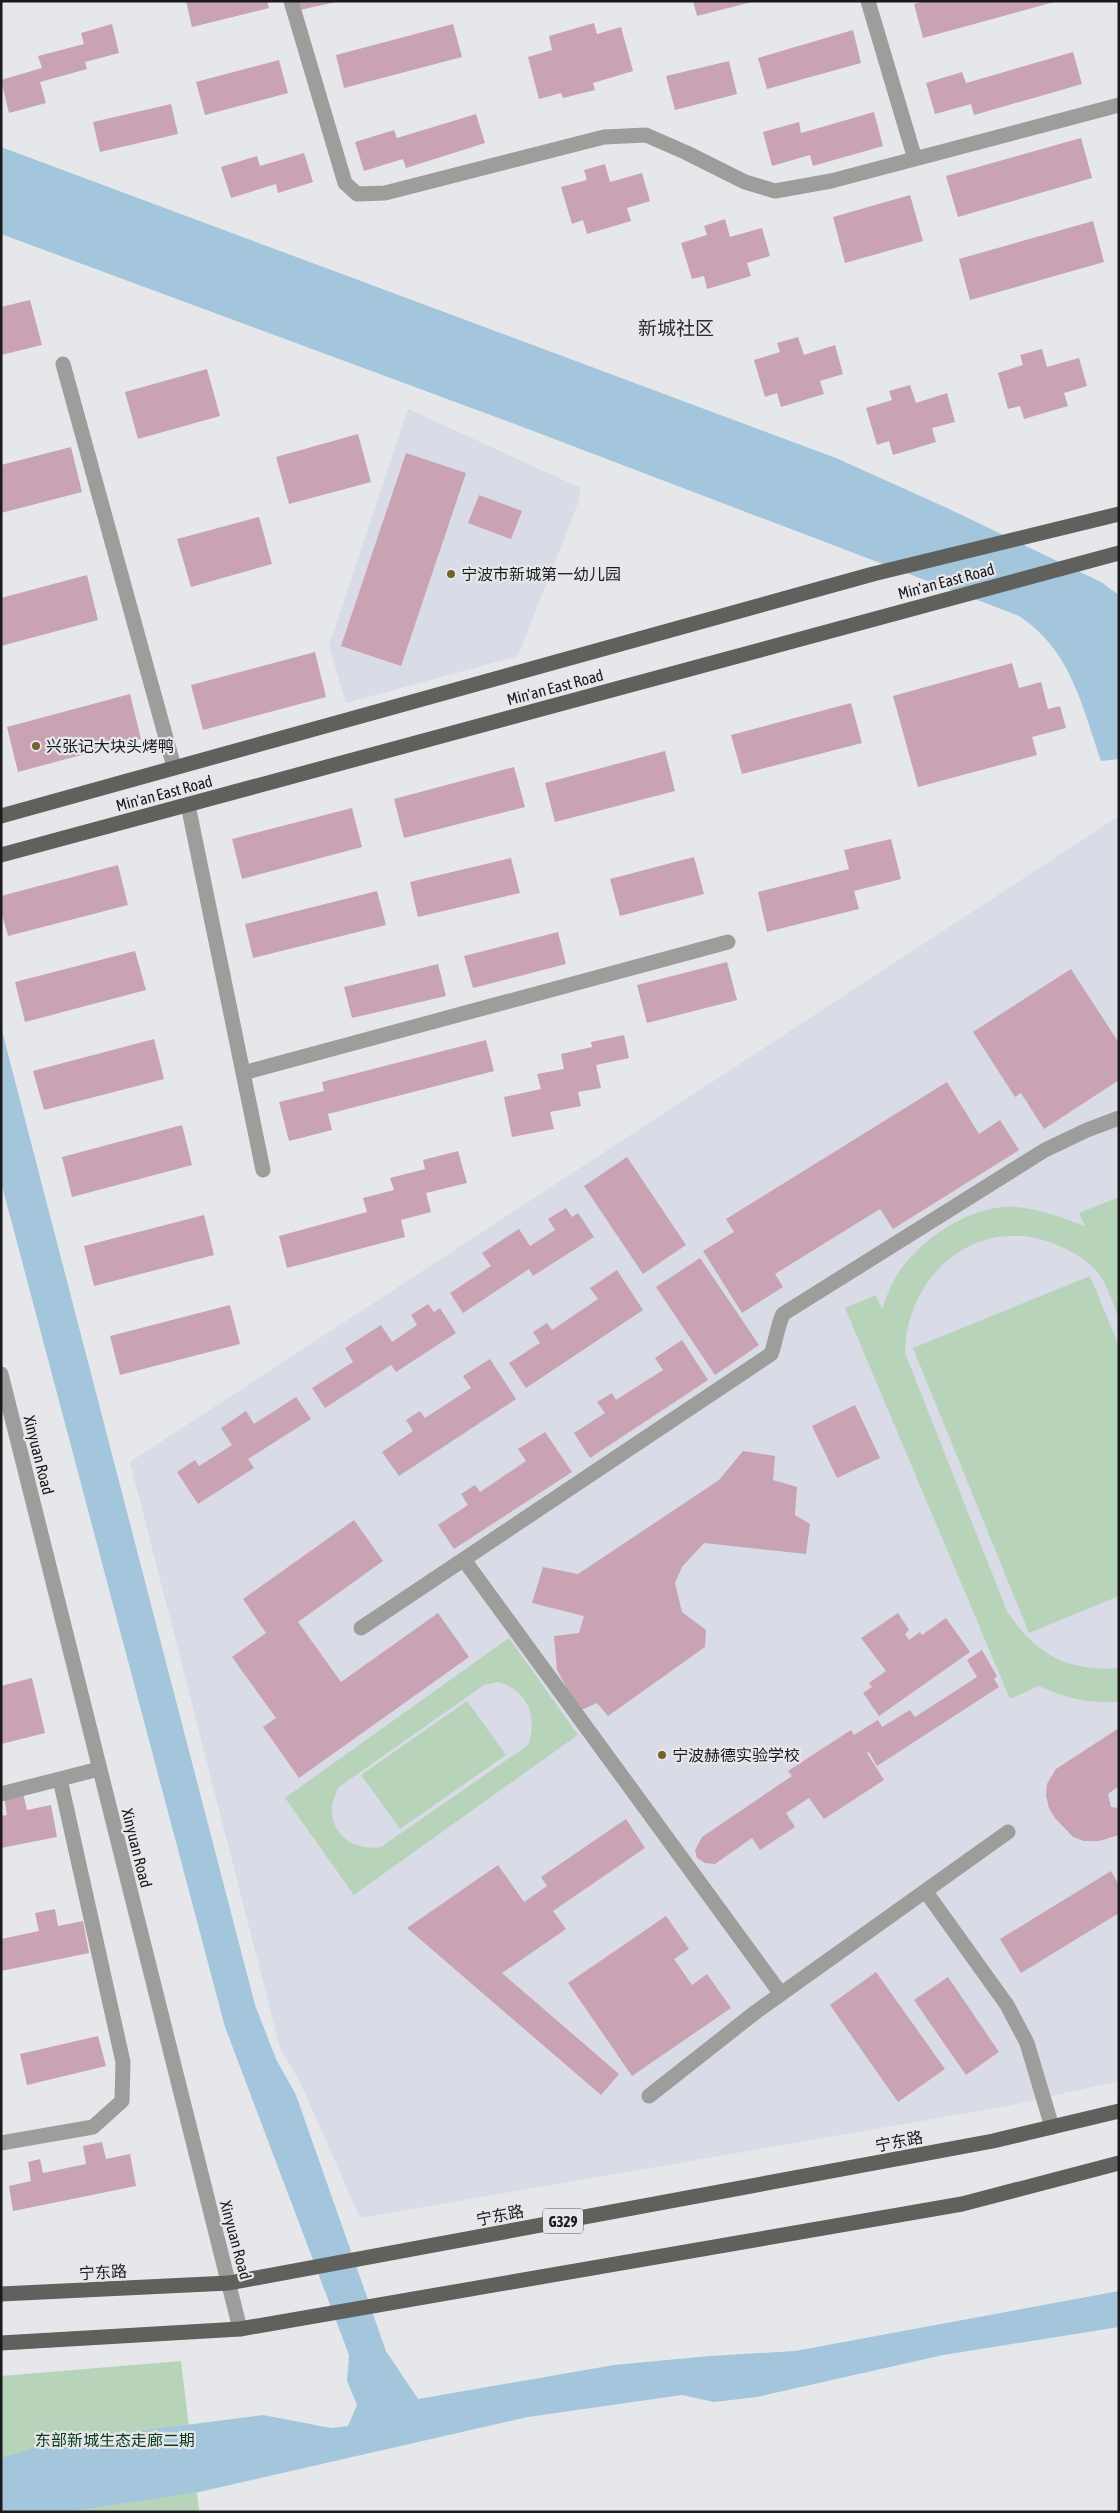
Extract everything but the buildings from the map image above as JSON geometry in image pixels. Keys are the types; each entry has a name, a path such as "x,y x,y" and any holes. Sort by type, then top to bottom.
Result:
{"main road":[{"name":"Min'an East Road","path":"1,816 872,574 1119,514"},
{"name":"Min'an East Road","path":"1,855 1119,553"},
{"name":"宁东路","path":"1,2294 229,2283 993,2142 1119,2111"},
{"path":"1,2343 240,2329 962,2204 1119,2163"}],"street":[{"path":"291,1 345,183 358,194 385,194 604,137 646,135 687,152 745,182 775,192 831,181 1119,106"},
{"path":"868,1 915,159"},
{"path":"62,364 174,767"},
{"path":"188,805 263,1170"},
{"path":"243,1073 728,942"},
{"path":"361,1628 771,1354 776,1342 777,1327 783,1314 1045,1150 1087,1130 1119,1118"},
{"name":"Xinyuan Road","path":"1,1374 240,2329"},
{"path":"464,1560 781,1994"},
{"path":"1,1794 99,1769"},
{"path":"1,2143 93,2128 122,2100 123,2062 60,1779"},
{"path":"649,2096 781,1994 1008,1832"},
{"path":"926,1892 1007,2005 1027,2043 1052,2127"}],"shaded area":[{"name":"宁波市新城第一幼儿园","path":"408,409 581,488 578,503 518,656 346,703 329,646"},
{"name":"宁波赫德实验学校","path":"1119,816 1119,2081 1008,2106 360,2218 300,2082 280,2048 130,1462"}],"green space":[{"path":"1119,1197 1119,1319 1105,1284 1090,1264 1058,1245 1024,1236 997,1237 972,1245 950,1258 932,1277 918,1299 908,1325 905,1353 1007,1611 1029,1639 1054,1657 1084,1667 1119,1668 1119,1702 1097,1702 1078,1699 1039,1686 1010,1699 845,1308 876,1295 882,1309 897,1275 914,1253 939,1232 969,1216 984,1210 1016,1207 1043,1212 1085,1226 1079,1213"},
{"path":"1090,1276 1119,1346 1119,1596 1029,1633 913,1348"},
{"path":"509,1638 578,1735 354,1895 285,1798","holes":["498,1682 517,1691 528,1706 532,1724 528,1745 381,1847 371,1848 353,1844 340,1833 332,1816 332,1805 339,1787 484,1685"]},
{"path":"467,1701 506,1755 400,1829 361,1775"},
{"name":"东部新城生态走廊二期","path":"181,2361 199,2510 191,2512 1,2512 1,2376"}],"water":[{"path":"1,147 836,458 947,508 1101,582 1119,595 1119,759 1101,761 1080,700 1063,662 1037,630 1019,616 528,429 1,234"},
{"path":"1,1027 255,2005 276,2059 296,2095 386,2351 418,2399 614,2365 710,2356 795,2351 1119,2291 1119,2327 943,2355 757,2397 714,2402 682,2395 528,2417 199,2492 65,2512 1,2512 1,2458 34,2448 130,2432 263,2415 331,2428 348,2426 357,2405 347,2381 349,2355 225,2027 1,1182"}],"place":[{"name":"宁波市新城第一幼儿园","path":"451,574"},
{"name":"兴张记大块头烤鸭","path":"36,746"},
{"name":"宁波赫德实验学校","path":"662,1755"}],"district":[{"name":"新城社区","path":"676,328"}]}
